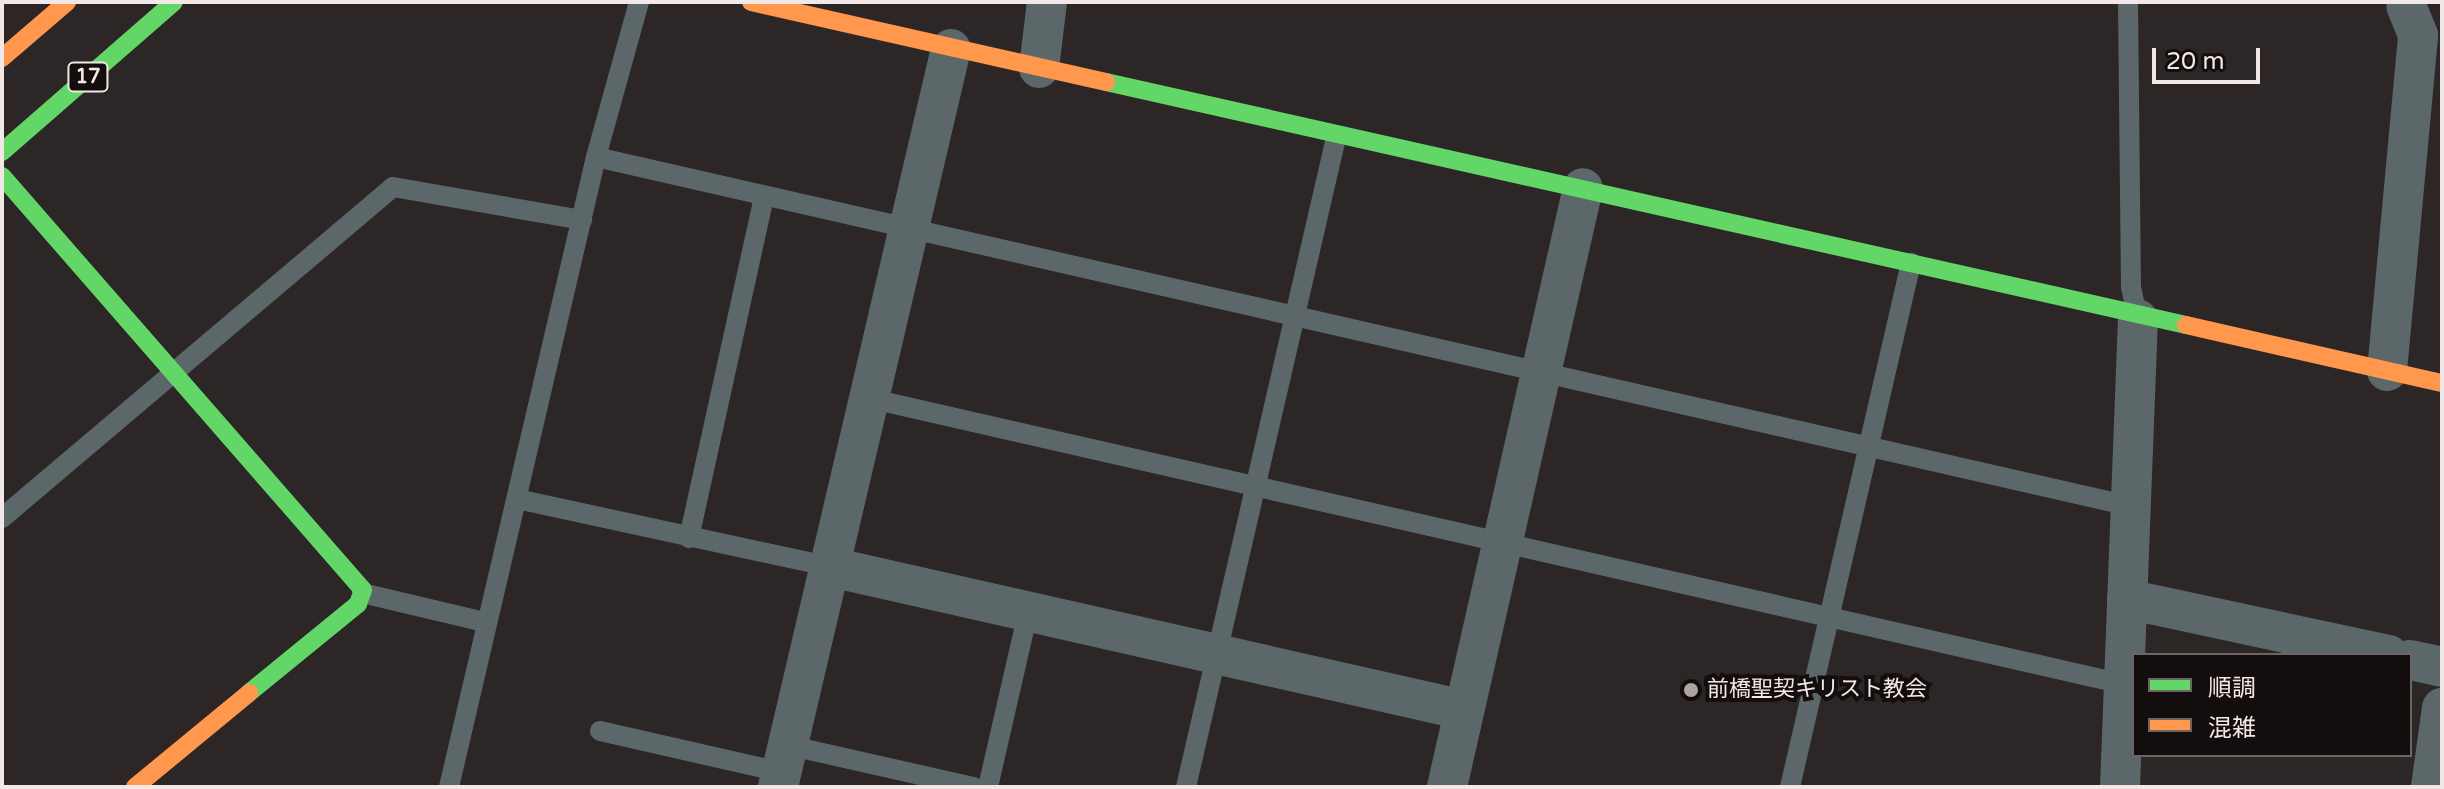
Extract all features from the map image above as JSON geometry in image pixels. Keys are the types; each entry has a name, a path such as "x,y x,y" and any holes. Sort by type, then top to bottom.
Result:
{"main road":[{"path":"2,58 67,2"},
{"name":"17","path":"2,152 174,2"},
{"path":"751,2 1336,138 1583,188 2138,319 2442,383"},
{"path":"2,176 355,575 362,593 358,604 135,787"}],"street":[{"path":"1039,68 1047,2"},
{"path":"2387,371 2418,35 2406,6"},
{"path":"782,768 831,567 905,227 951,49"},
{"path":"1447,787 1583,188"},
{"path":"2120,787 2138,319"},
{"path":"831,567 1464,710"},
{"path":"2127,599 2380,653"},
{"path":"2412,660 2442,667"},
{"path":"2431,787 2442,708"}],"lane":[{"path":"449,787 485,622 517,499 596,157 639,2"},
{"path":"2128,2 2131,287 2138,319"},
{"path":"1186,787 1291,317 1336,138"},
{"path":"596,157 1540,375 2130,506"},
{"path":"2,518 393,187 582,220"},
{"path":"689,538 764,196"},
{"path":"1790,787 1911,263"},
{"path":"868,398 2123,684"},
{"path":"517,499 831,567"},
{"path":"362,593 485,622"},
{"path":"988,787 1028,613"},
{"path":"600,731 782,768 974,787"}],"traffic: fast":[{"path":"2,152 174,2"},
{"path":"1106,82 2186,325"},
{"path":"2,176 363,590 358,604 249,693"}],"traffic: slow":[{"path":"2,58 67,2"},
{"path":"751,2 1106,82"},
{"path":"2186,325 2442,383"},
{"path":"135,787 249,693"}],"place":[{"name":"前橋聖契キリスト教会","path":"1691,690"}]}
